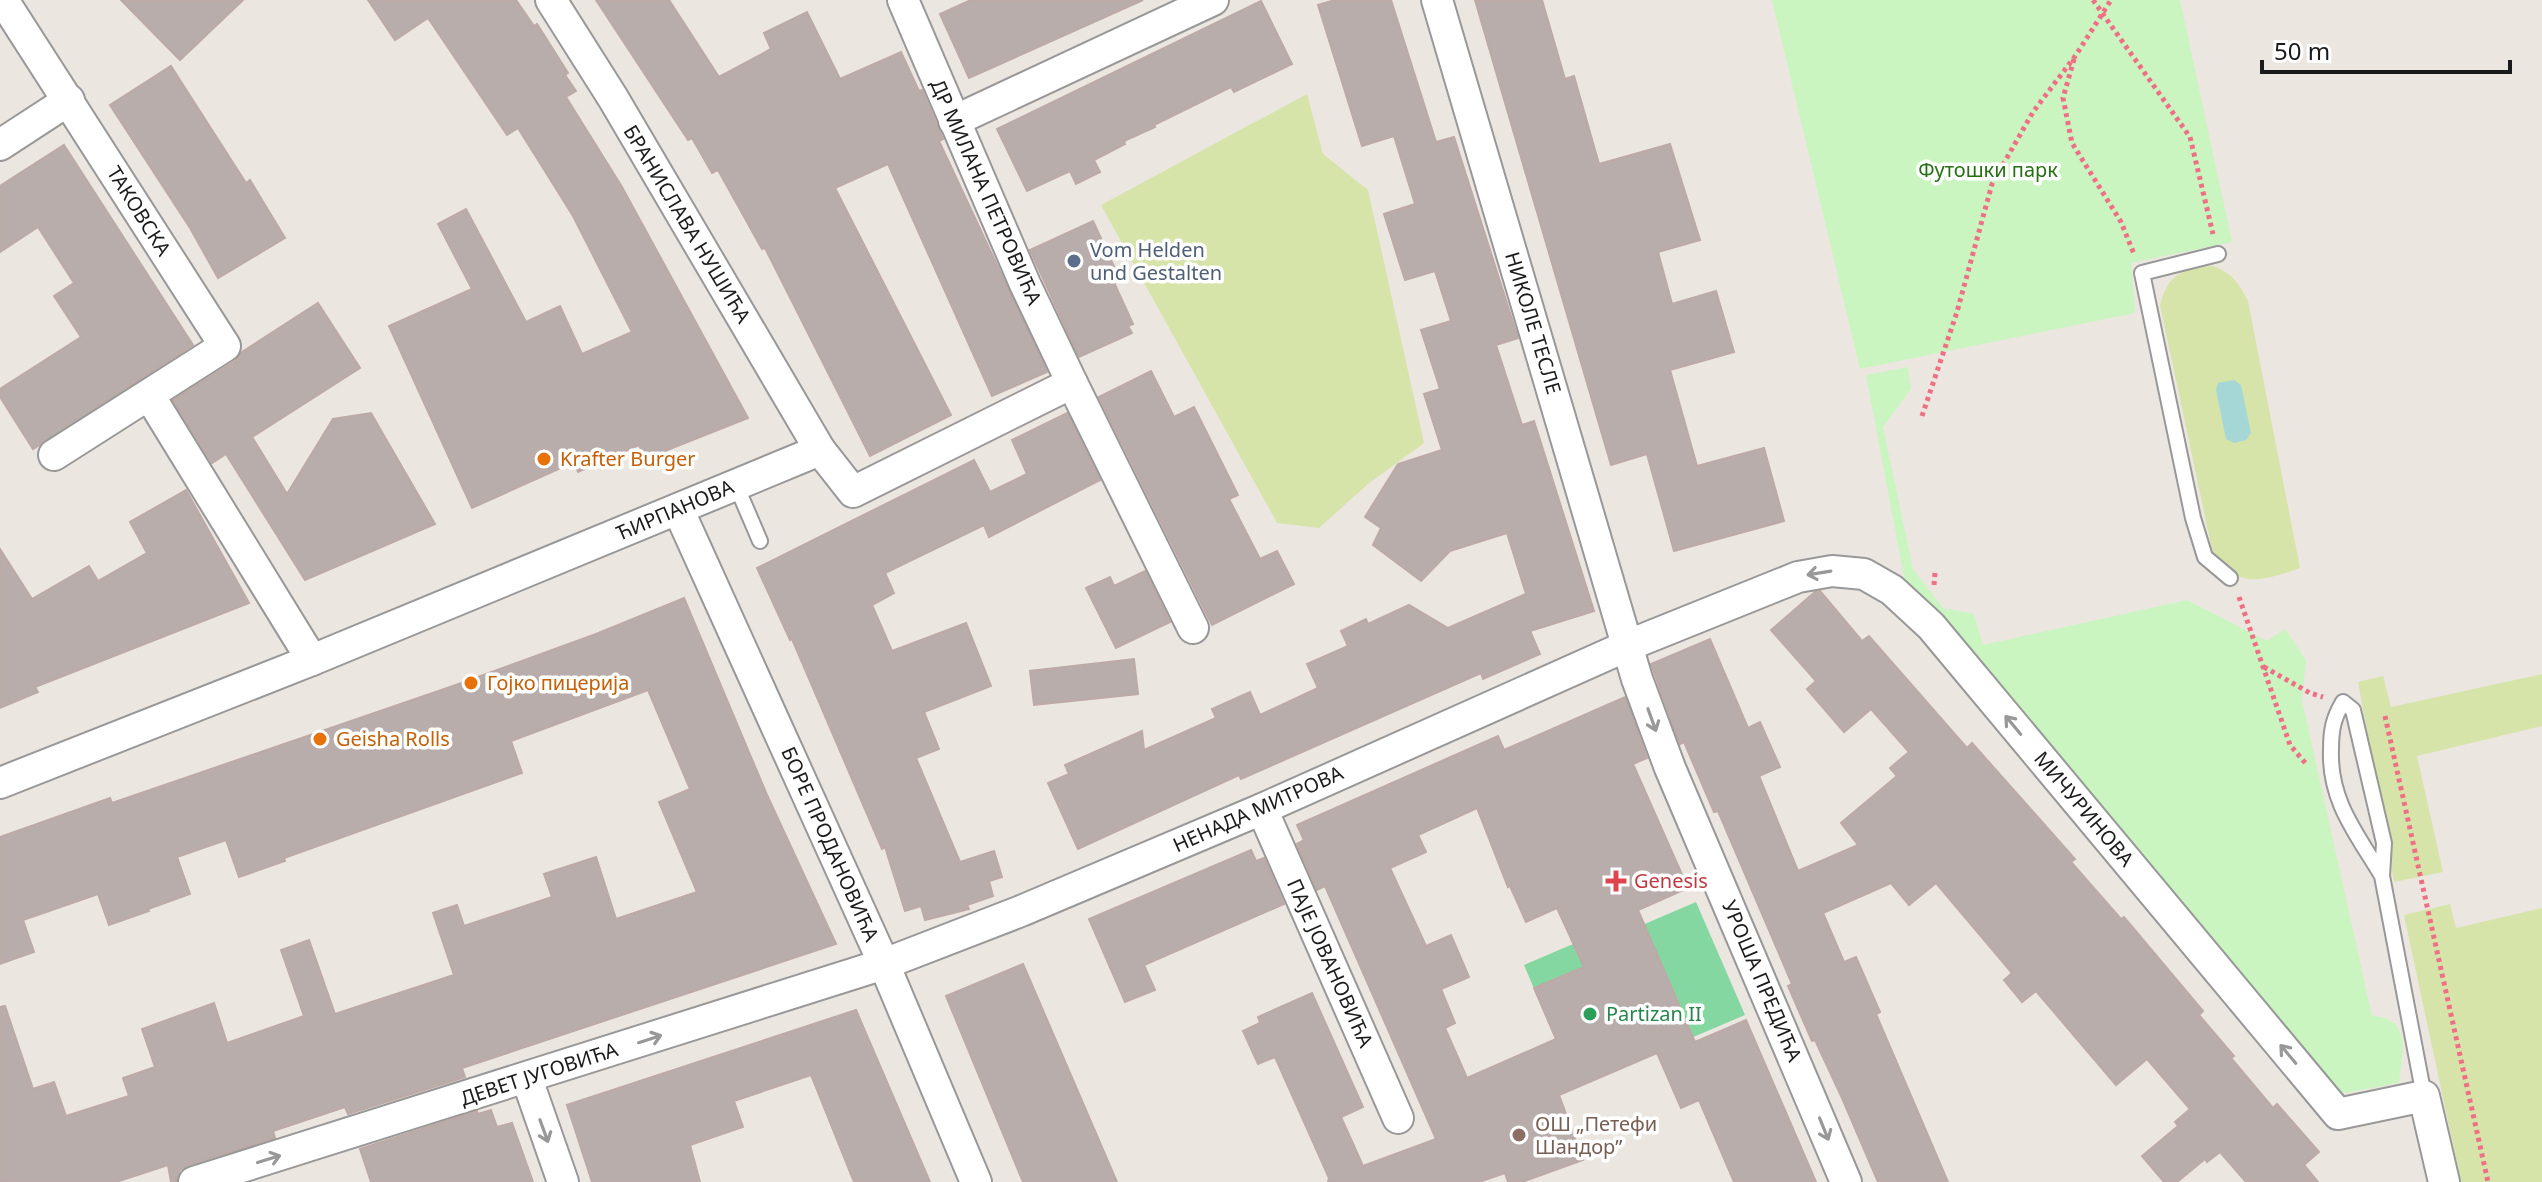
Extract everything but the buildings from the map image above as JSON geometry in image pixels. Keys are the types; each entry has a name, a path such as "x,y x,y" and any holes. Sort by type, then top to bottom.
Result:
{"street":[{"name":"ТАКОВСКА","path":"3,0 225,346 54,455"},
{"name":"БРАНИСЛАВА НУШИЋА","path":"551,0 613,98 820,450"},
{"name":"ДР МИЛАНА ПЕТРОВИЋА","path":"903,0 1025,284 1072,383"},
{"path":"954,121 1213,0"},
{"name":"НИКОЛЕ ТЕСЛЕ","path":"1437,0 1629,645"},
{"path":"0,145 69,100"},
{"path":"820,450 853,492 1072,383 1193,628"},
{"path":"149,395 312,660"},
{"name":"ЋИРПАНОВА","path":"0,783 312,660 820,450"},
{"name":"БОРЕ ПРОДАНОВИЋА","path":"678,509 884,964 976,1182"},
{"name":"МИЧУРИНОВА","path":"1629,645 1798,577 1832,571 1864,574 1892,590 1931,626 2338,1114 2424,1096"},
{"name":"НЕНАДА МИТРОВА","path":"884,964 1021,911 1262,809 1629,645"},
{"name":"УРОША ПРЕДИЋА","path":"1629,645 1637,679 1670,768 1846,1182"},
{"name":"ПАЈЕ ЈОВАНОВИЋА","path":"1262,809 1398,1118"},
{"name":"ДЕВЕТ ЈУГОВИЋА","path":"194,1182 884,964"},
{"path":"527,1079 563,1182"},
{"path":"2424,1096 2444,1182"}],"lane":[{"path":"2218,254 2142,273 2193,518 2205,557 2230,578"},
{"path":"736,485 760,541"},
{"path":"2382,876 2338,803 2330,769 2332,721 2343,702 2353,710 2384,843 2382,876 2424,1096"}],"path":[{"path":"2093,0 2190,137 2218,254"},
{"path":"1922,416 1957,312 1992,184 2033,112 2076,55 2111,0"},
{"path":"2076,55 2063,98 2072,143 2121,222 2142,273"},
{"path":"2230,578 2290,745 2338,803"},
{"path":"2262,666 2310,693 2343,702"},
{"path":"2385,716 2488,1182"}],"green space":[{"name":"Футошки парк","path":"1772,0 2180,0 2232,242 2131,263 2135,313 1860,369"},
{"path":"1307,94 1323,154 1368,190 1424,443 1368,484 1319,528 1277,523 1101,205"},
{"path":"2213,266 2234,279 2248,301 2300,568 2276,576 2245,578 2235,575 2214,559 2160,305 2167,286 2178,275"},
{"path":"1908,367 1911,389 1883,427 1913,569 1943,608 1974,614 1983,645 2187,600 2267,641 2285,629 2306,660 2302,700 2372,1016 2394,1023 2402,1039 2399,1083 2339,1094 1906,588 1866,375"},
{"path":"2542,674 2542,726 2417,756 2443,872 2394,882 2358,682 2383,676 2391,707"},
{"path":"1696,902 1745,1015 1576,1087 1524,965 1601,932 1605,941"},
{"path":"2450,904 2456,928 2542,908 2542,1182 2461,1182 2404,915"}],"water":[{"path":"2234,380 2241,385 2251,433 2246,440 2234,443 2226,439 2216,390 2218,383"}],"place":[{"name":"Vom Helden und Gestalten","path":"1074,261"},
{"name":"Krafter Burger","path":"544,459"},
{"name":"Гојко пицерија","path":"471,683"},
{"name":"Geisha Rolls","path":"320,739"},
{"name":"Genesis","path":"1616,881"},
{"name":"Partizan II","path":"1590,1014"},
{"name":"ОШ „Петефи Шандор”","path":"1519,1135"}]}
